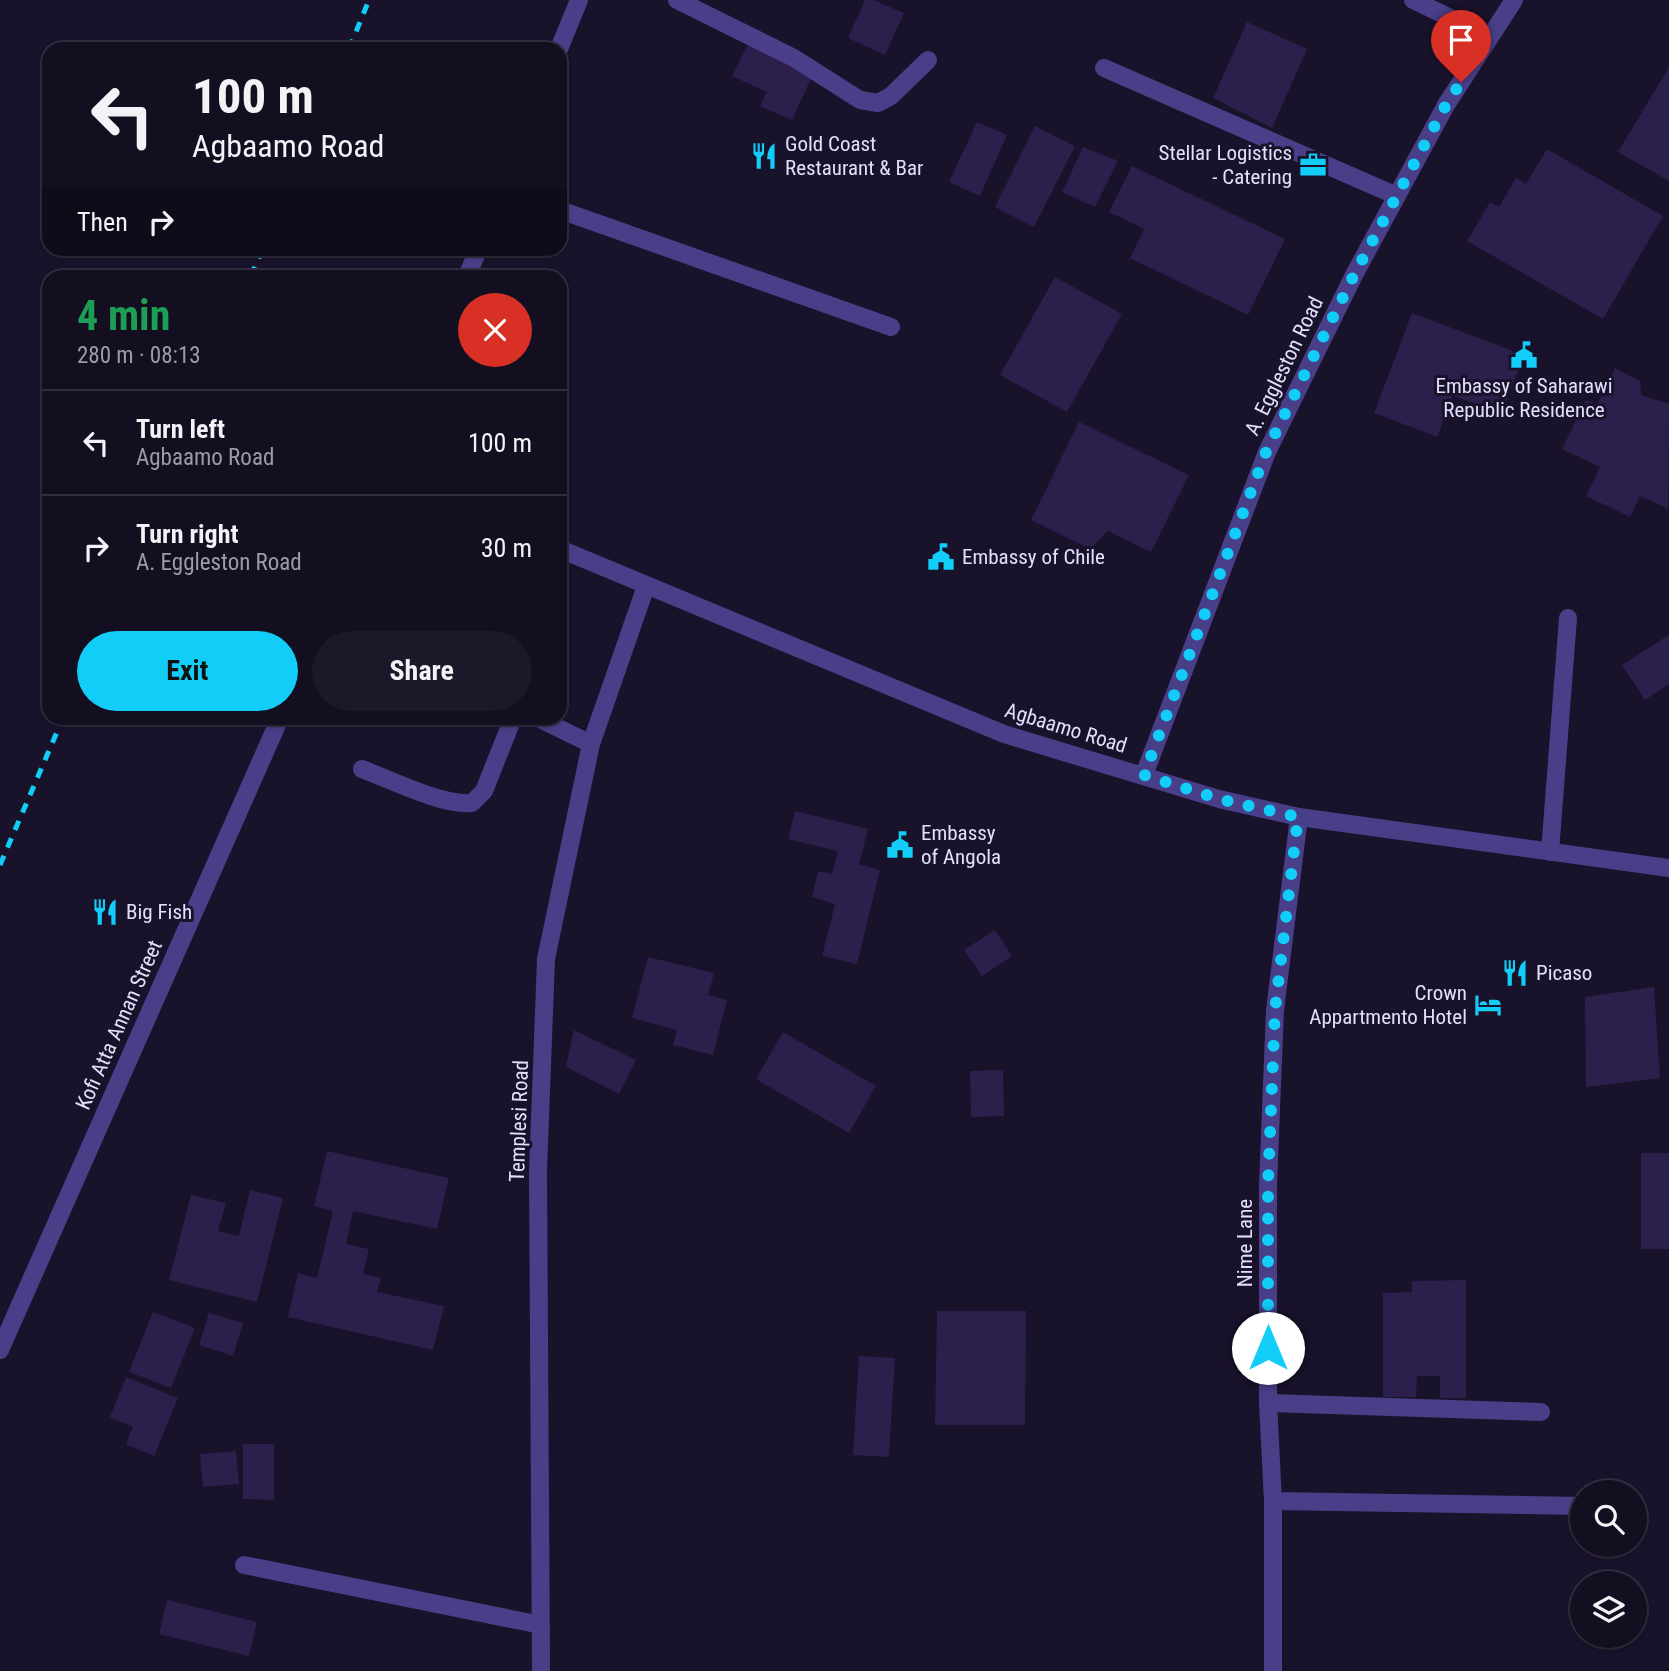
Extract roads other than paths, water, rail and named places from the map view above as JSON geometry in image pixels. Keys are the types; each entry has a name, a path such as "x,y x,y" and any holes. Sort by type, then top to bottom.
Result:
{"street":[{"path":"562,42 579,0"},
{"path":"677,0 775,48 860,100 878,103 891,96 928,60"},
{"path":"1413,0 1490,37"},
{"name":"A. Eggleston Road","path":"1144,775 1266,452 1354,275 1446,105 1514,0"},
{"path":"1104,68 1397,196"},
{"path":"567,212 891,327"},
{"name":"Agbaamo Road","path":"567,552 1004,734 1219,799 1298,817 1669,869"},
{"name":"Templesi Road","path":"541,1671 538,1171 546,959 591,744 646,586"},
{"path":"1550,852 1568,618"},
{"name":"Kofi Atta Annan Street","path":"0,1350 277,725"},
{"path":"362,769 447,801 472,803 484,791 510,725"},
{"path":"552,725 591,744"},
{"name":"Nime Lane","path":"1273,1671 1273,1501 1268,1403 1268,1185 1274,1024 1298,817"},
{"path":"1268,1403 1541,1412"},
{"path":"1273,1501 1570,1506"},
{"path":"244,1565 541,1625"}],"railway":[{"path":"352,42 369,0"},
{"path":"254,270 260,256"},
{"path":"0,865 60,725"}],"place":[{"name":"Gold Coast Restaurant & Bar","path":"764,156"},
{"name":"Stellar Logistics - Catering","path":"1313,165"},
{"name":"Embassy of Saharawi Republic Residence","path":"1524,355"},
{"name":"Embassy of Chile","path":"941,557"},
{"name":"Embassy of Angola","path":"900,845"},
{"name":"Big Fish","path":"105,912"},
{"name":"Picaso","path":"1515,973"},
{"name":"Crown Appartmento Hotel","path":"1488,1005"}]}
